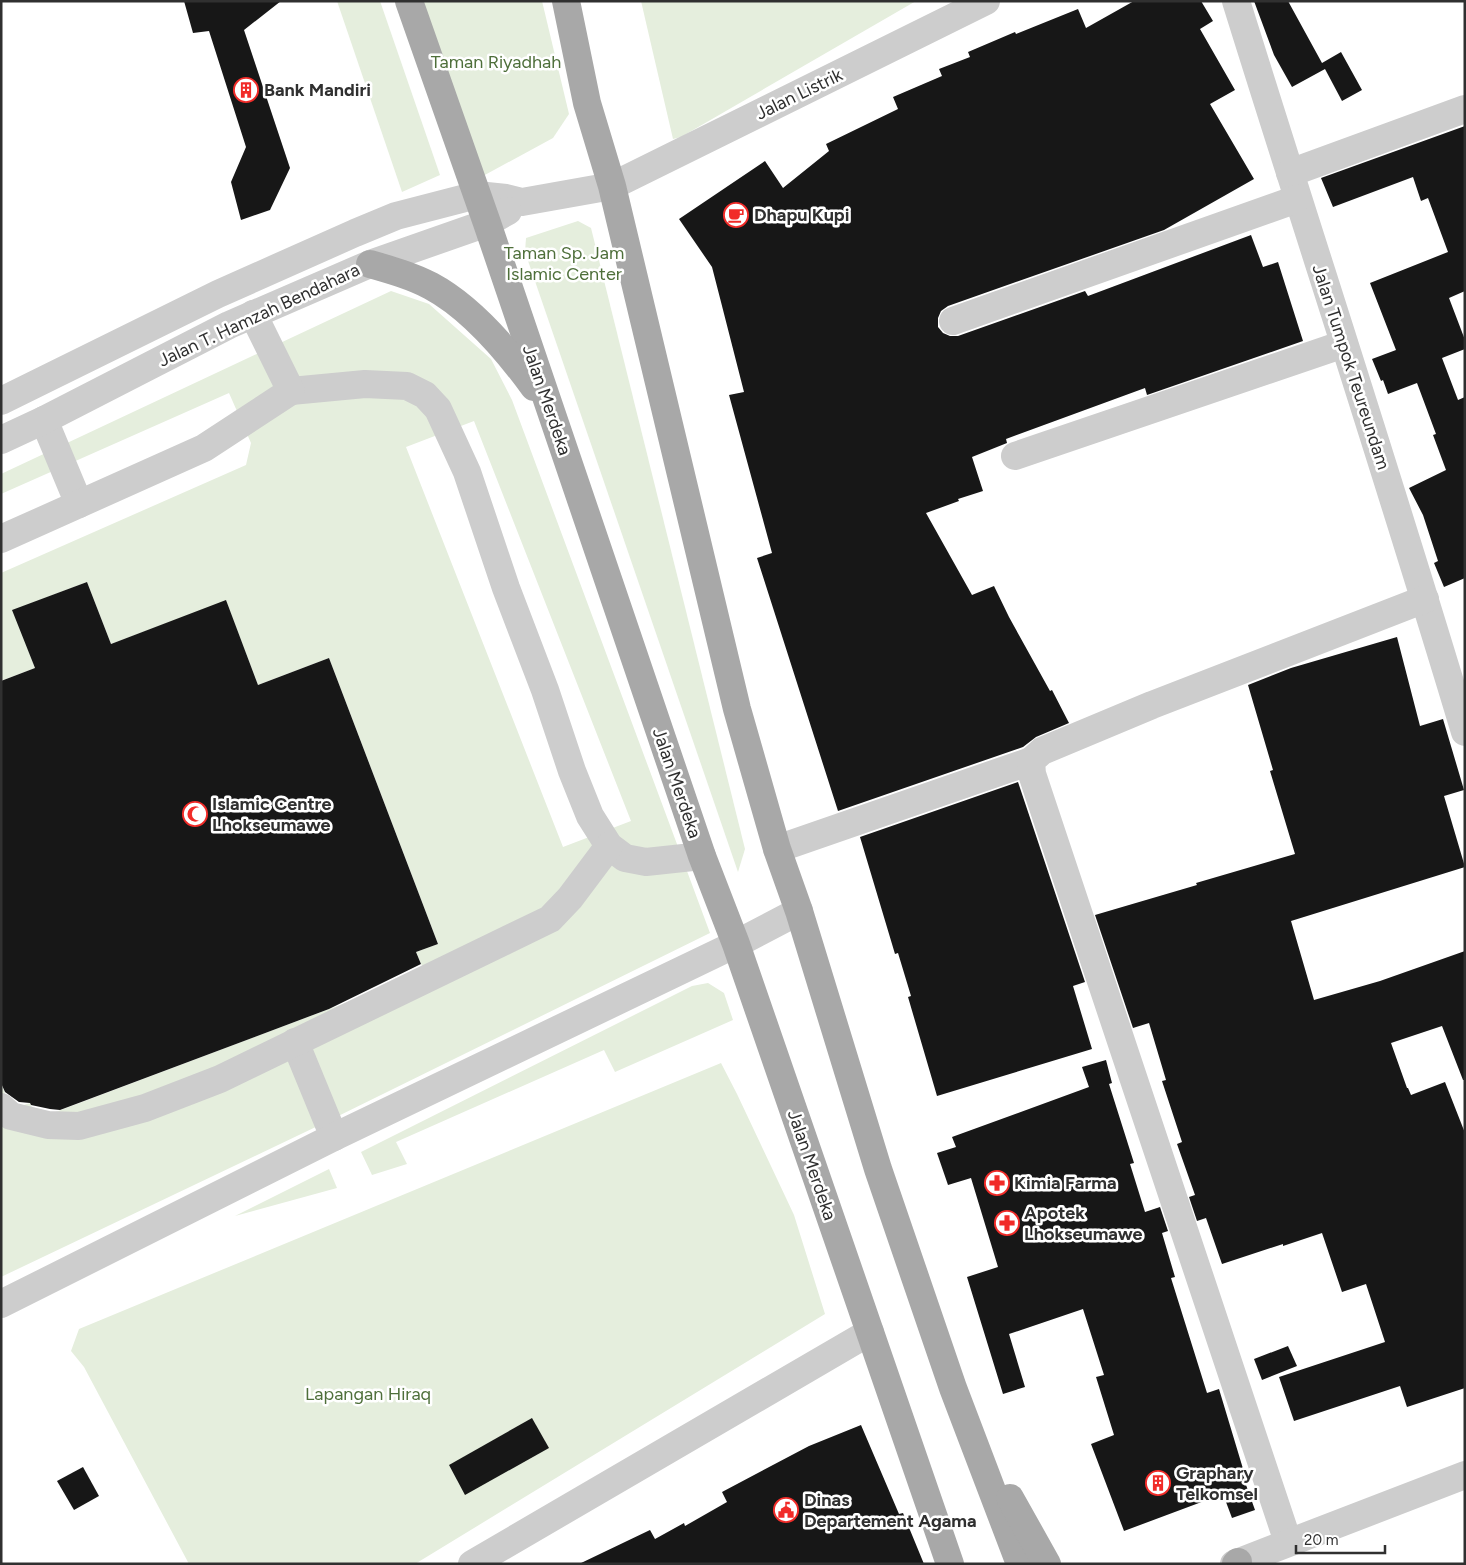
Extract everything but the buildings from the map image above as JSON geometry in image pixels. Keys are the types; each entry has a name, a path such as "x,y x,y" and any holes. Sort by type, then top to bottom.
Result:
{"main road":[{"name":"Jalan Merdeka","path":"409,1 487,223 702,856 736,944 950,1564"},
{"path":"566,1 587,102 612,186 737,710 777,849 799,911 878,1169 953,1388 1020,1564"},
{"path":"370,264 418,280 457,304 483,326 512,356 549,406"},
{"path":"953,1388 998,1478 1047,1564"}],"street":[{"name":"Jalan Listrik","path":"612,186 986,1"},
{"name":"Jalan Tumpok Teureundam","path":"1236,1 1425,599 1460,696 1465,732"},
{"path":"953,321 1294,186 1465,109"},
{"name":"Jalan T. Hamzah Bendahara","path":"1,440 44,420 229,325 370,264 487,223 522,202 612,186"},
{"name":"Jalan T. Hamzah Bendahara","path":"1,401 218,294 396,216 477,195 522,202"},
{"path":"254,314 291,391"},
{"path":"1015,456 1344,344"},
{"path":"1,539 204,448 291,391 365,384 407,386 424,395 438,409 467,472 506,588 590,816 609,846 624,858 646,862 702,856"},
{"path":"44,420 79,504"},
{"path":"777,849 1031,761 1042,751 1152,705 1425,599"},
{"path":"1031,761 1032,774 1288,1542"},
{"path":"1,1107 11,1116 48,1125 79,1126 145,1108 220,1080 550,919 570,898 609,846"},
{"path":"1,1304 334,1137 736,944 799,911"},
{"path":"295,1042 334,1137"},
{"path":"472,1564 870,1332"},
{"path":"1236,1563 1465,1475"}],"green space":[{"path":"337,1 380,1 440,175 402,192"},
{"name":"Taman Riyadhah","path":"414,1 542,1 569,114 553,138 472,182"},
{"path":"641,1 916,1 681,137 673,139"},
{"name":"Taman Sp. Jam Islamic Center","path":"578,221 591,228 745,849 738,872 525,252 526,238"},
{"path":"391,291 429,304 491,359 512,400 710,933 322,1124 1,1277 1,1083 11,1109 30,1103 37,1119 425,973 416,952 438,944 329,658 258,685 226,601 111,644 87,582 13,610 35,668 1,681 1,573 246,465 251,443 229,393 1,494 1,474","holes":["474,421 631,821 563,847 406,447"]},
{"path":"708,983 724,993 733,1020 615,1072 604,1050 396,1142 407,1164 372,1175 361,1152 692,986"},
{"name":"Lapangan Hiraq","path":"721,1063 794,1215 825,1314 415,1564 189,1564 84,1367 71,1351 79,1329"},
{"path":"329,1169 337,1188 235,1216"}],"place":[{"name":"Bank Mandiri","path":"246,90"},
{"name":"Dhapu Kupi","path":"736,215"},
{"name":"Islamic Centre Lhokseumawe","path":"195,814"},
{"name":"Kimia Farma","path":"997,1183"},
{"name":"Apotek Lhokseumawe","path":"1007,1223"},
{"name":"Graphary Telkomsel","path":"1158,1483"},
{"name":"Dinas Departement Agama","path":"786,1510"}]}
